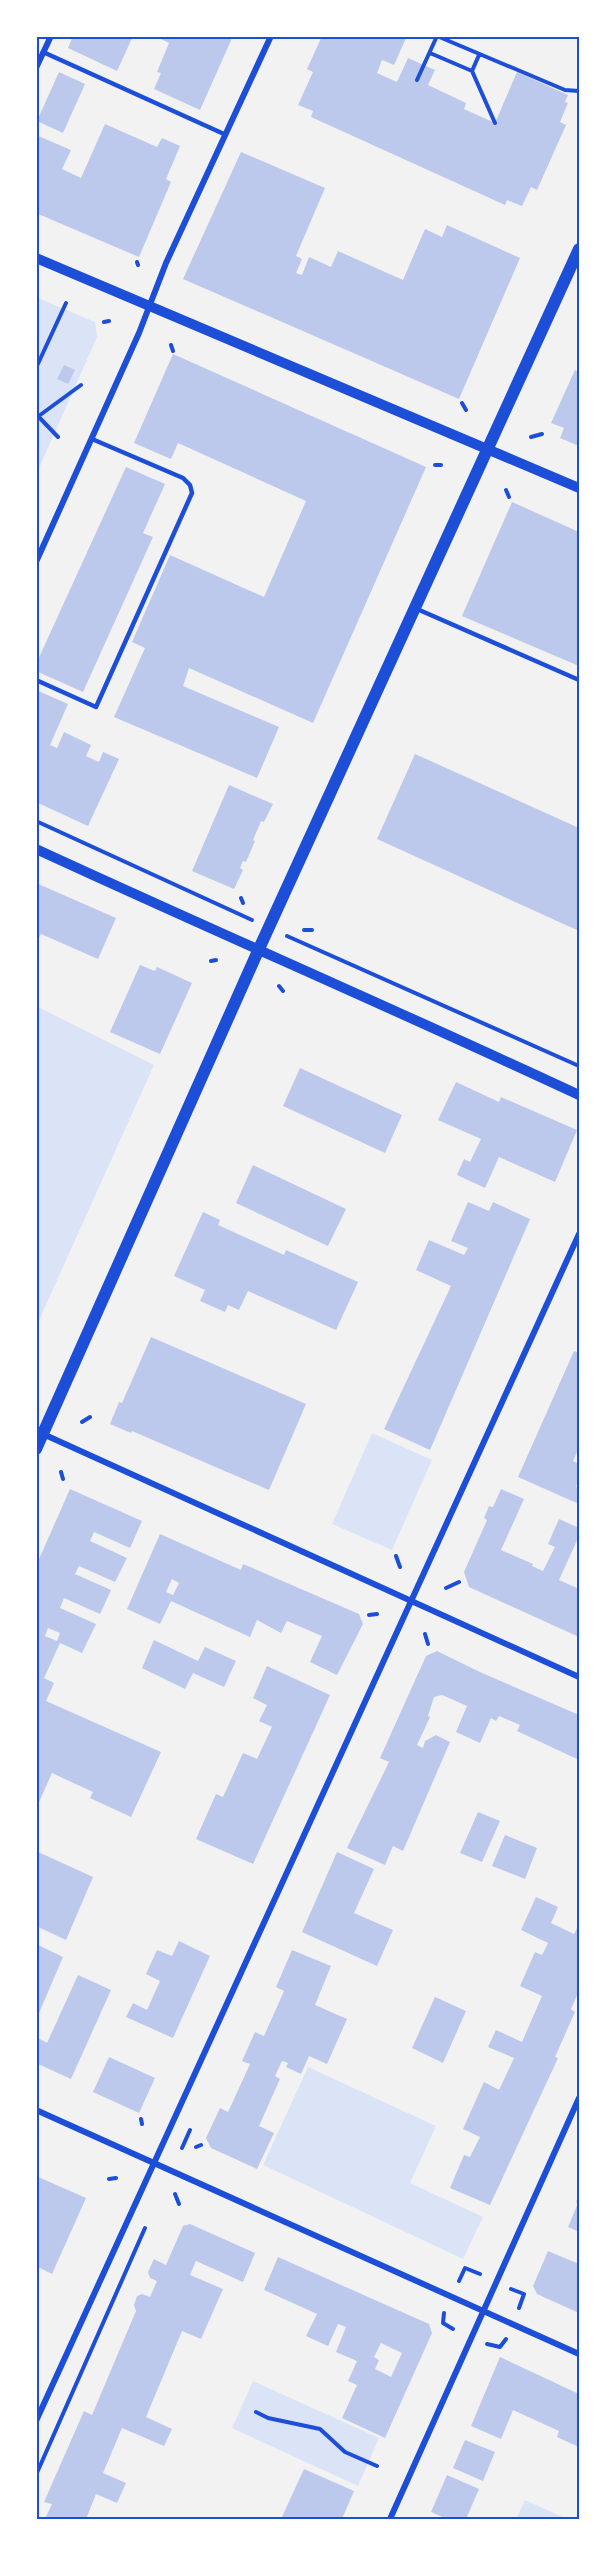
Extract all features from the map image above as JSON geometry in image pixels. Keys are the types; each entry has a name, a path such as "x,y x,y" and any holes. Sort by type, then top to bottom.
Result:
{"main road":[{"path":"36,1449 258,951 579,249"}],"street":[{"path":"36,68 51,36"},
{"path":"36,562 150,306 166,262 271,36"},
{"path":"36,258 579,488"},
{"path":"36,849 579,1095"},
{"path":"36,2421 579,1234"},
{"path":"43,1434 579,1677"},
{"path":"390,2519 579,2098"},
{"path":"36,2110 579,2354"}],"lane":[{"path":"43,52 224,134"},
{"path":"36,680 96,707 192,494 190,485 183,478 92,438"},
{"path":"415,608 579,680"}],"path":[{"path":"417,80 437,36 565,90 579,91"},
{"path":"430,53 472,71 495,123"},
{"path":"472,71 479,55"},
{"path":"36,368 66,303"},
{"path":"58,437 37,416 81,385"},
{"path":"462,403 466,410"},
{"path":"531,437 542,434"},
{"path":"435,465 441,465"},
{"path":"506,490 509,497"},
{"path":"36,821 579,1066"},
{"path":"304,930 312,930"},
{"path":"279,986 283,992"},
{"path":"82,1422 90,1418"},
{"path":"61,1472 63,1479"},
{"path":"396,1556 400,1567"},
{"path":"446,1588 459,1582"},
{"path":"369,1615 377,1614"},
{"path":"425,1634 428,1644"},
{"path":"109,2180 116,2178"},
{"path":"175,2194 179,2204"},
{"path":"459,2281 465,2268 480,2274"},
{"path":"511,2289 524,2294 519,2308"},
{"path":"444,2313 443,2323 453,2329"},
{"path":"487,2344 500,2347 506,2339"},
{"path":"256,2412 268,2418 320,2429 345,2452 377,2466"}],"shaded area":[{"path":"36,297 95,322 97,337 36,475"},
{"path":"36,1006 154,1065 36,1327"},
{"path":"372,1433 432,1460 392,1550 332,1524"},
{"path":"308,2067 436,2126 410,2183 483,2217 463,2259 263,2165"},
{"path":"253,2381 379,2438 358,2486 232,2428"},
{"path":"525,2500 567,2519 516,2519"}],"building":[{"path":"73,36 133,36 117,71 68,48"},
{"path":"163,36 233,36 200,110 154,89 161,73 157,72 169,43 161,39"},
{"path":"322,36 407,36 394,65 382,60 377,73 397,82 408,58 435,70 428,85 466,103 464,109 495,123 517,72 568,95 565,102 568,103 560,122 566,125 537,190 531,187 522,206 507,200 505,205 311,117 313,111 298,105 313,72 307,69"},
{"path":"59,72 85,84 63,133 37,121"},
{"path":"105,124 157,147 162,138 180,146 166,179 171,182 139,257 36,213 36,135 71,150 62,169 81,178"},
{"path":"241,152 325,188 296,256 302,259 296,273 302,275 309,257 331,267 338,251 403,280 425,229 442,237 447,225 520,258 459,399 183,279"},
{"path":"173,354 426,467 313,723 189,668 183,686 279,727 257,778 114,717 145,648 132,642 170,555 264,597 306,501 178,443 171,459 134,443"},
{"path":"64,365 75,370 68,384 57,379"},
{"path":"575,370 579,372 579,446 560,438 564,428 551,423"},
{"path":"126,467 165,484 143,533 153,537 83,692 36,671 36,664"},
{"path":"512,502 579,532 579,666 462,616"},
{"path":"36,690 68,704 50,745 57,748 64,732 91,745 86,756 99,762 103,752 119,759 88,826 36,802"},
{"path":"415,754 579,828 579,931 377,839"},
{"path":"229,785 273,804 264,822 261,821 246,862 243,861 240,868 243,870 234,889 192,871"},
{"path":"36,883 116,918 98,959 41,934 38,939 36,938"},
{"path":"140,965 155,971 157,967 192,983 160,1054 110,1032"},
{"path":"300,1068 402,1115 385,1153 283,1106"},
{"path":"456,1082 499,1102 501,1097 577,1130 555,1182 499,1157 485,1188 457,1175 464,1159 470,1162 481,1139 438,1120"},
{"path":"253,1165 346,1209 328,1246 236,1203"},
{"path":"468,1202 489,1211 493,1202 530,1219 430,1450 384,1429 451,1286 416,1270 429,1240 464,1255 468,1248 451,1241"},
{"path":"203,1212 220,1220 218,1225 284,1255 286,1250 358,1282 336,1330 248,1291 239,1310 228,1305 225,1312 200,1301 205,1290 174,1276"},
{"path":"151,1337 306,1404 269,1490 132,1431 131,1433 110,1424 119,1402 122,1403"},
{"path":"574,1351 579,1353 579,1448 573,1461 579,1464 579,1480 576,1487 579,1488 579,1504 518,1477"},
{"path":"70,1489 142,1521 130,1548 94,1532 90,1541 127,1558 115,1582 79,1566 75,1574 111,1590 100,1614 64,1598 60,1608 96,1624 82,1653 60,1643 44,1678 54,1683 46,1701 161,1752 131,1817 90,1798 93,1792 52,1773 36,1809 36,1566","holes":["48,1628 60,1633 57,1641 45,1636"]},
{"path":"501,1489 524,1499 501,1550 533,1564 532,1566 543,1571 555,1547 548,1544 559,1519 579,1528 579,1536 559,1580 579,1589 579,1637 469,1587 464,1572 487,1520 484,1518 489,1506 493,1507"},
{"path":"160,1534 241,1570 243,1564 359,1614 363,1624 337,1675 310,1662 322,1636 287,1621 281,1633 257,1620 250,1637 171,1601 160,1624 127,1609","holes":["172,1579 179,1583 173,1595 166,1592"]},
{"path":"154,1640 198,1661 205,1647 236,1661 224,1687 193,1673 185,1689 142,1668"},
{"path":"437,1651 579,1715 579,1760 517,1731 520,1725 499,1716 496,1721 491,1718 480,1743 456,1732 467,1706 442,1695 434,1697 428,1716 430,1717 417,1745 423,1748 425,1741 436,1735 450,1742 403,1851 393,1846 385,1865 347,1848 389,1762 380,1758 426,1656"},
{"path":"267,1666 330,1695 253,1864 196,1839 216,1794 223,1797 243,1753 257,1759 272,1727 259,1721 267,1705 253,1698"},
{"path":"478,1812 500,1821 482,1862 460,1853"},
{"path":"505,1835 537,1848 525,1879 492,1866"},
{"path":"36,1851 93,1877 66,1940 36,1926"},
{"path":"337,1852 374,1869 354,1913 393,1930 377,1966 302,1932"},
{"path":"536,1897 558,1907 551,1923 574,1934 579,1924 579,1991 571,2009 575,2012 555,2057 558,2058 490,2205 450,2188 464,2155 470,2157 480,2137 463,2129 484,2082 499,2090 514,2058 488,2047 496,2030 522,2042 542,1996 520,1986 535,1952 542,1955 548,1943 521,1930"},
{"path":"179,1941 210,1956 173,2038 126,2017 133,2003 147,2010 160,1981 146,1974 157,1950 172,1956"},
{"path":"36,1944 63,1957 36,2020"},
{"path":"292,1950 331,1966 315,2005 347,2019 327,2064 309,2056 301,2074 286,2067 288,2063 282,2061 275,2076 280,2079 259,2126 274,2133 257,2169 211,2148 206,2138 220,2108 228,2112 250,2064 242,2061 255,2032 264,2036 284,1991 276,1987"},
{"path":"78,1975 111,1990 71,2079 36,2063 36,2042 38,2038 47,2043"},
{"path":"435,1997 466,2011 443,2063 412,2048"},
{"path":"109,2057 155,2078 139,2113 93,2092"},
{"path":"36,2176 86,2198 52,2274 36,2266"},
{"path":"579,2195 579,2232 568,2227"},
{"path":"190,2224 255,2253 243,2282 196,2261 190,2275 223,2289 201,2339 182,2331 146,2417 172,2429 164,2446 122,2428 103,2473 126,2483 117,2503 96,2494 86,2519 45,2519 52,2504 44,2502 84,2411 92,2415 136,2311 134,2305 137,2296 142,2294 150,2297 157,2281 150,2278 148,2272 154,2259 166,2265 183,2226"},
{"path":"548,2251 579,2264 579,2313 537,2294 533,2286"},
{"path":"278,2257 429,2324 432,2333 385,2438 342,2418 357,2385 348,2381 357,2361 336,2352 346,2327 338,2324 328,2346 306,2336 317,2314 264,2290","holes":["381,2343 402,2353 391,2377 375,2369 379,2360 374,2357"]},
{"path":"500,2357 579,2394 579,2447 557,2437 559,2431 513,2410 501,2439 471,2426"},
{"path":"465,2440 495,2452 483,2481 453,2468"},
{"path":"304,2469 354,2491 342,2519 281,2519"},
{"path":"447,2475 479,2489 466,2519 447,2519 431,2512"}]}
